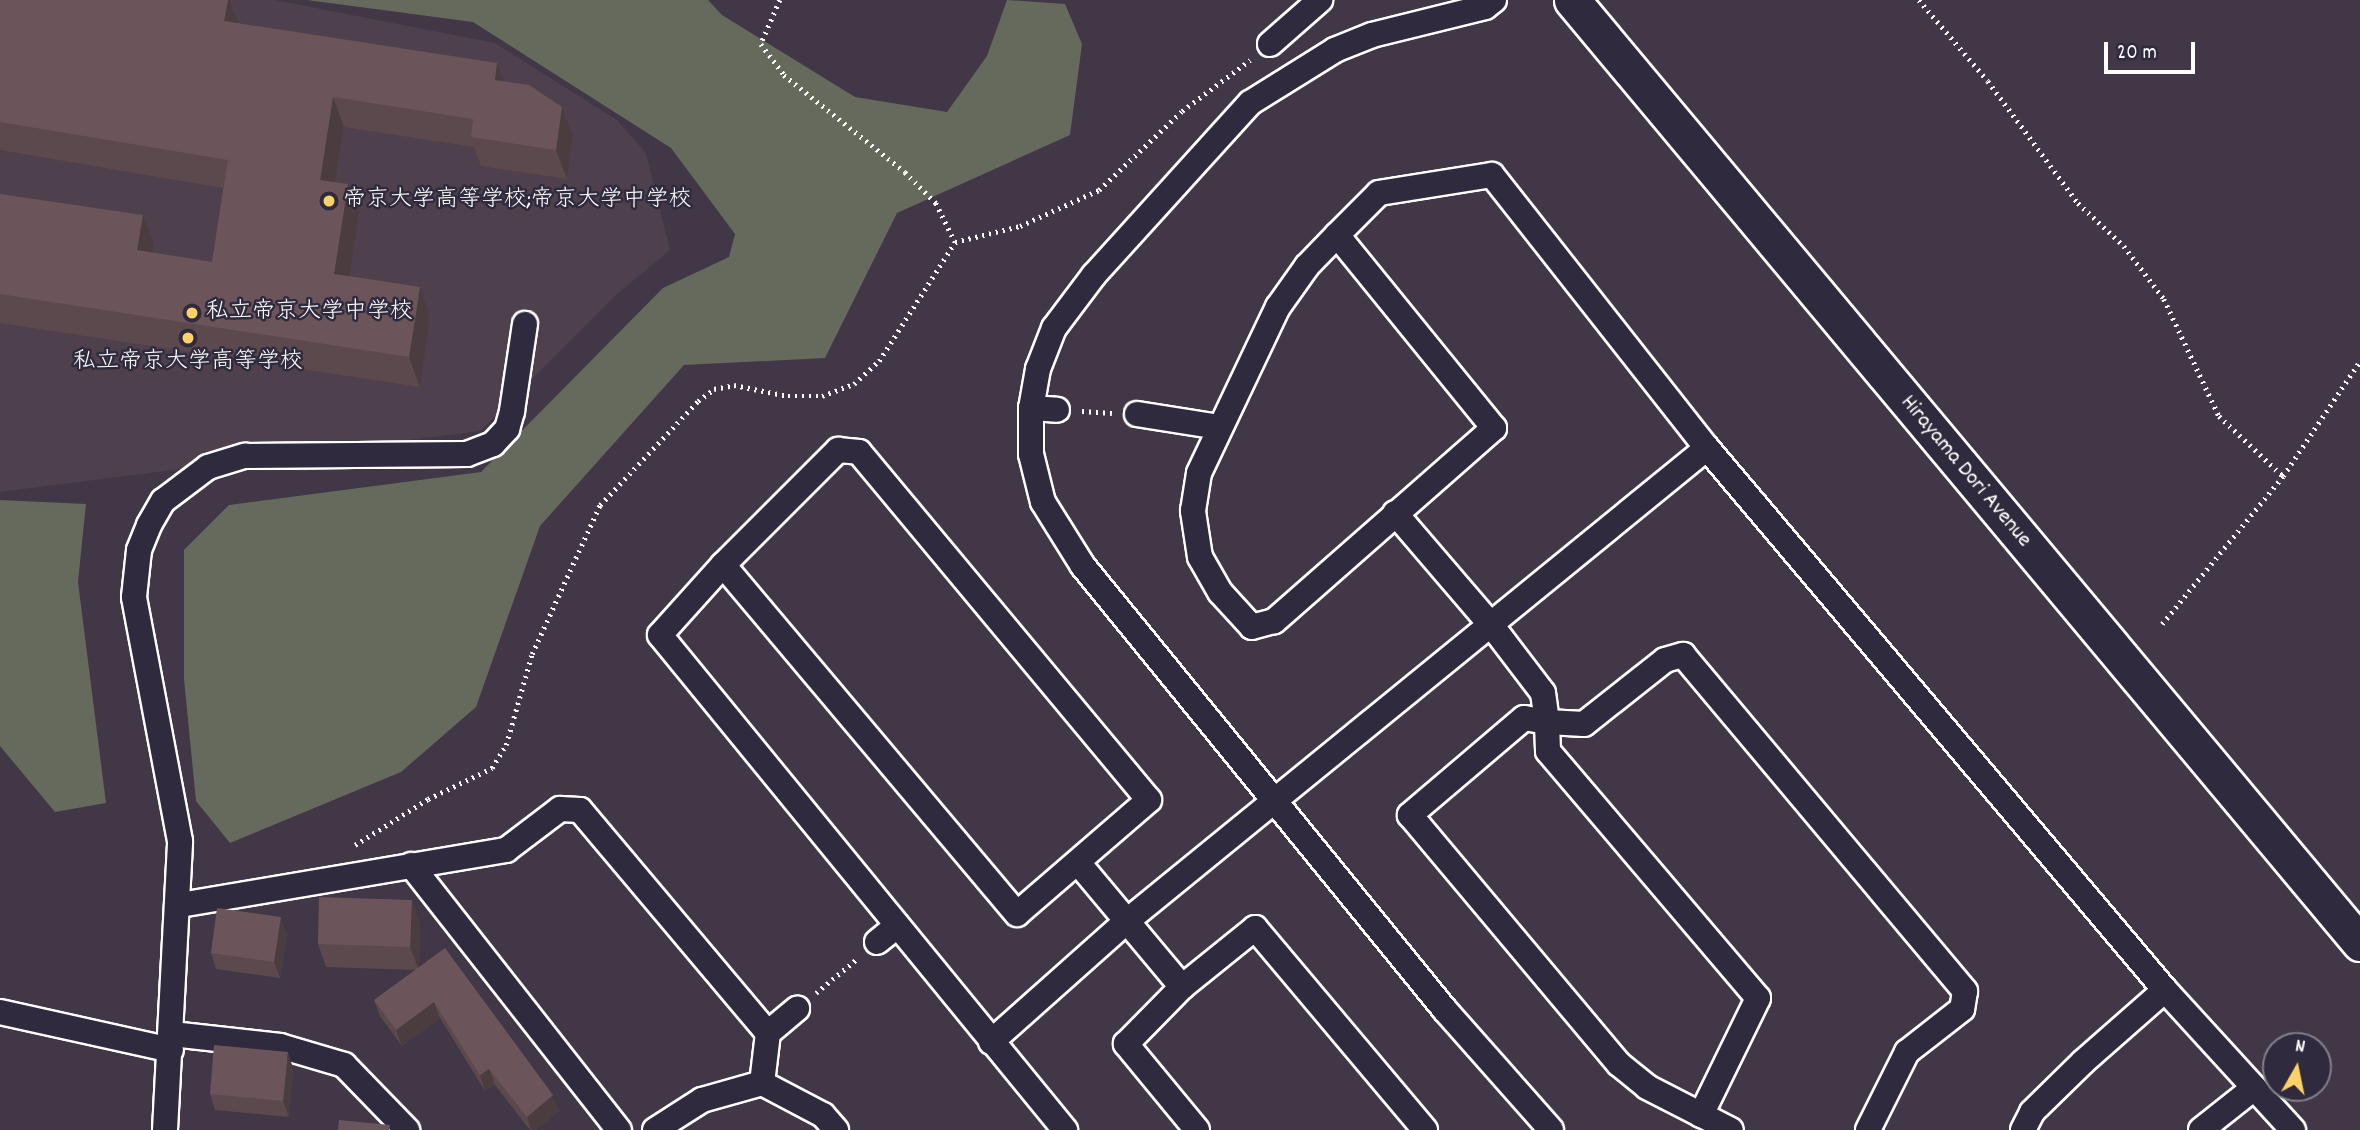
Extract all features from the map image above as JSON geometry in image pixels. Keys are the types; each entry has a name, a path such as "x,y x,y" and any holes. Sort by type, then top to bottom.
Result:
{"main road":[{"name":"Hirayama Dori Avenue","path":"1572,0 2360,943"}],"street":[{"path":"1270,44 1320,0"},
{"path":"1494,0 1485,7 1372,35 1335,50 1250,103 1094,275 1054,328 1038,369 1031,408 1031,454 1042,502 1059,534 1275,803 1550,1130"},
{"path":"1337,235 1494,428 1274,621 1252,627 1220,592 1198,546 1193,511 1199,472 1278,306 1307,266 1337,235 1378,193 1492,176 1707,448 2165,990 2293,1130"},
{"path":"165,1130 180,905 180,841 134,597 139,550 163,501 208,467 245,456 467,454 493,444 507,429 512,411 525,324"},
{"path":"1031,408 1057,410"},
{"path":"1137,414 1219,427"},
{"path":"991,1042 1127,921 1707,448"},
{"path":"723,565 1017,914 1080,865 1149,800 859,452 838,450 723,565 660,635 1065,1130"},
{"path":"1395,513 1492,626 1543,693 1548,751 1758,998 1701,1115"},
{"path":"1731,1130 1647,1087 1619,1064 1410,815 1524,718 1584,724 1665,660 1683,655 1965,991 1962,1009 1907,1052 1868,1130"},
{"path":"180,905 506,849 560,808 580,810 768,1033"},
{"path":"411,865 619,1130"},
{"path":"1080,865 1182,987"},
{"path":"877,942 897,926"},
{"path":"1197,1130 1126,1044 1182,987 1255,928 1425,1130"},
{"path":"2023,1130 2041,1104 2165,990"},
{"path":"762,1083 768,1033 797,1009"},
{"path":"0,1012 172,1042 280,1046 344,1065 407,1130"},
{"path":"655,1130 702,1100 762,1083 824,1115 836,1130"},
{"path":"2201,1130 2254,1087"}],"path":[{"path":"780,0 761,44 784,75 936,203 955,242"},
{"path":"1919,0 1987,81 2078,203 2124,246 2164,299 2219,416 2283,476"},
{"path":"360,844 428,799 492,768 506,745 532,654 573,559 600,505 638,462 714,389 734,385 788,396 822,396 854,384 879,362 955,242 1020,226 1099,190 1182,111 1270,44"},
{"path":"2162,624 2283,476 2360,361"},
{"path":"1057,410 1137,414"},
{"path":"797,1009 877,942"}],"shaded area":[{"name":"帝京大学高等学校;帝京大学中学校","path":"0,0 275,0 495,43 617,120 646,153 670,250 616,295 480,431 0,492"}],"green space":[{"path":"307,0 708,0 722,15 855,97 947,112 987,56 1007,0 1065,4 1082,44 1070,135 897,213 825,358 684,365 540,526 476,707 401,772 230,843 196,801 184,679 184,550 229,505 481,472 663,288 729,257 735,234 671,148 473,22"},
{"path":"0,500 86,504 78,582 106,803 55,812 0,746"}],"building":[{"path":"0,0 228,0 224,21 497,63 495,80 529,85 562,107 556,150 471,137 473,119 333,97 320,180 348,184 334,274 420,287 409,357 0,294 0,194 143,215 137,250 212,262 228,160 0,122"},
{"path":"319,897 412,900 410,947 318,944"},
{"path":"217,908 281,917 274,962 211,953"},
{"path":"445,948 553,1095 527,1117 489,1069 480,1075 434,1002 396,1030 374,1000"},
{"path":"214,1045 288,1052 283,1101 210,1094"},
{"path":"339,1120 390,1125 389,1130 338,1130"}],"place":[{"name":"帝京大学高等学校;帝京大学中学校","path":"329,201"},
{"name":"私立帝京大学中学校","path":"192,313"},
{"name":"私立帝京大学高等学校","path":"188,338"}]}
